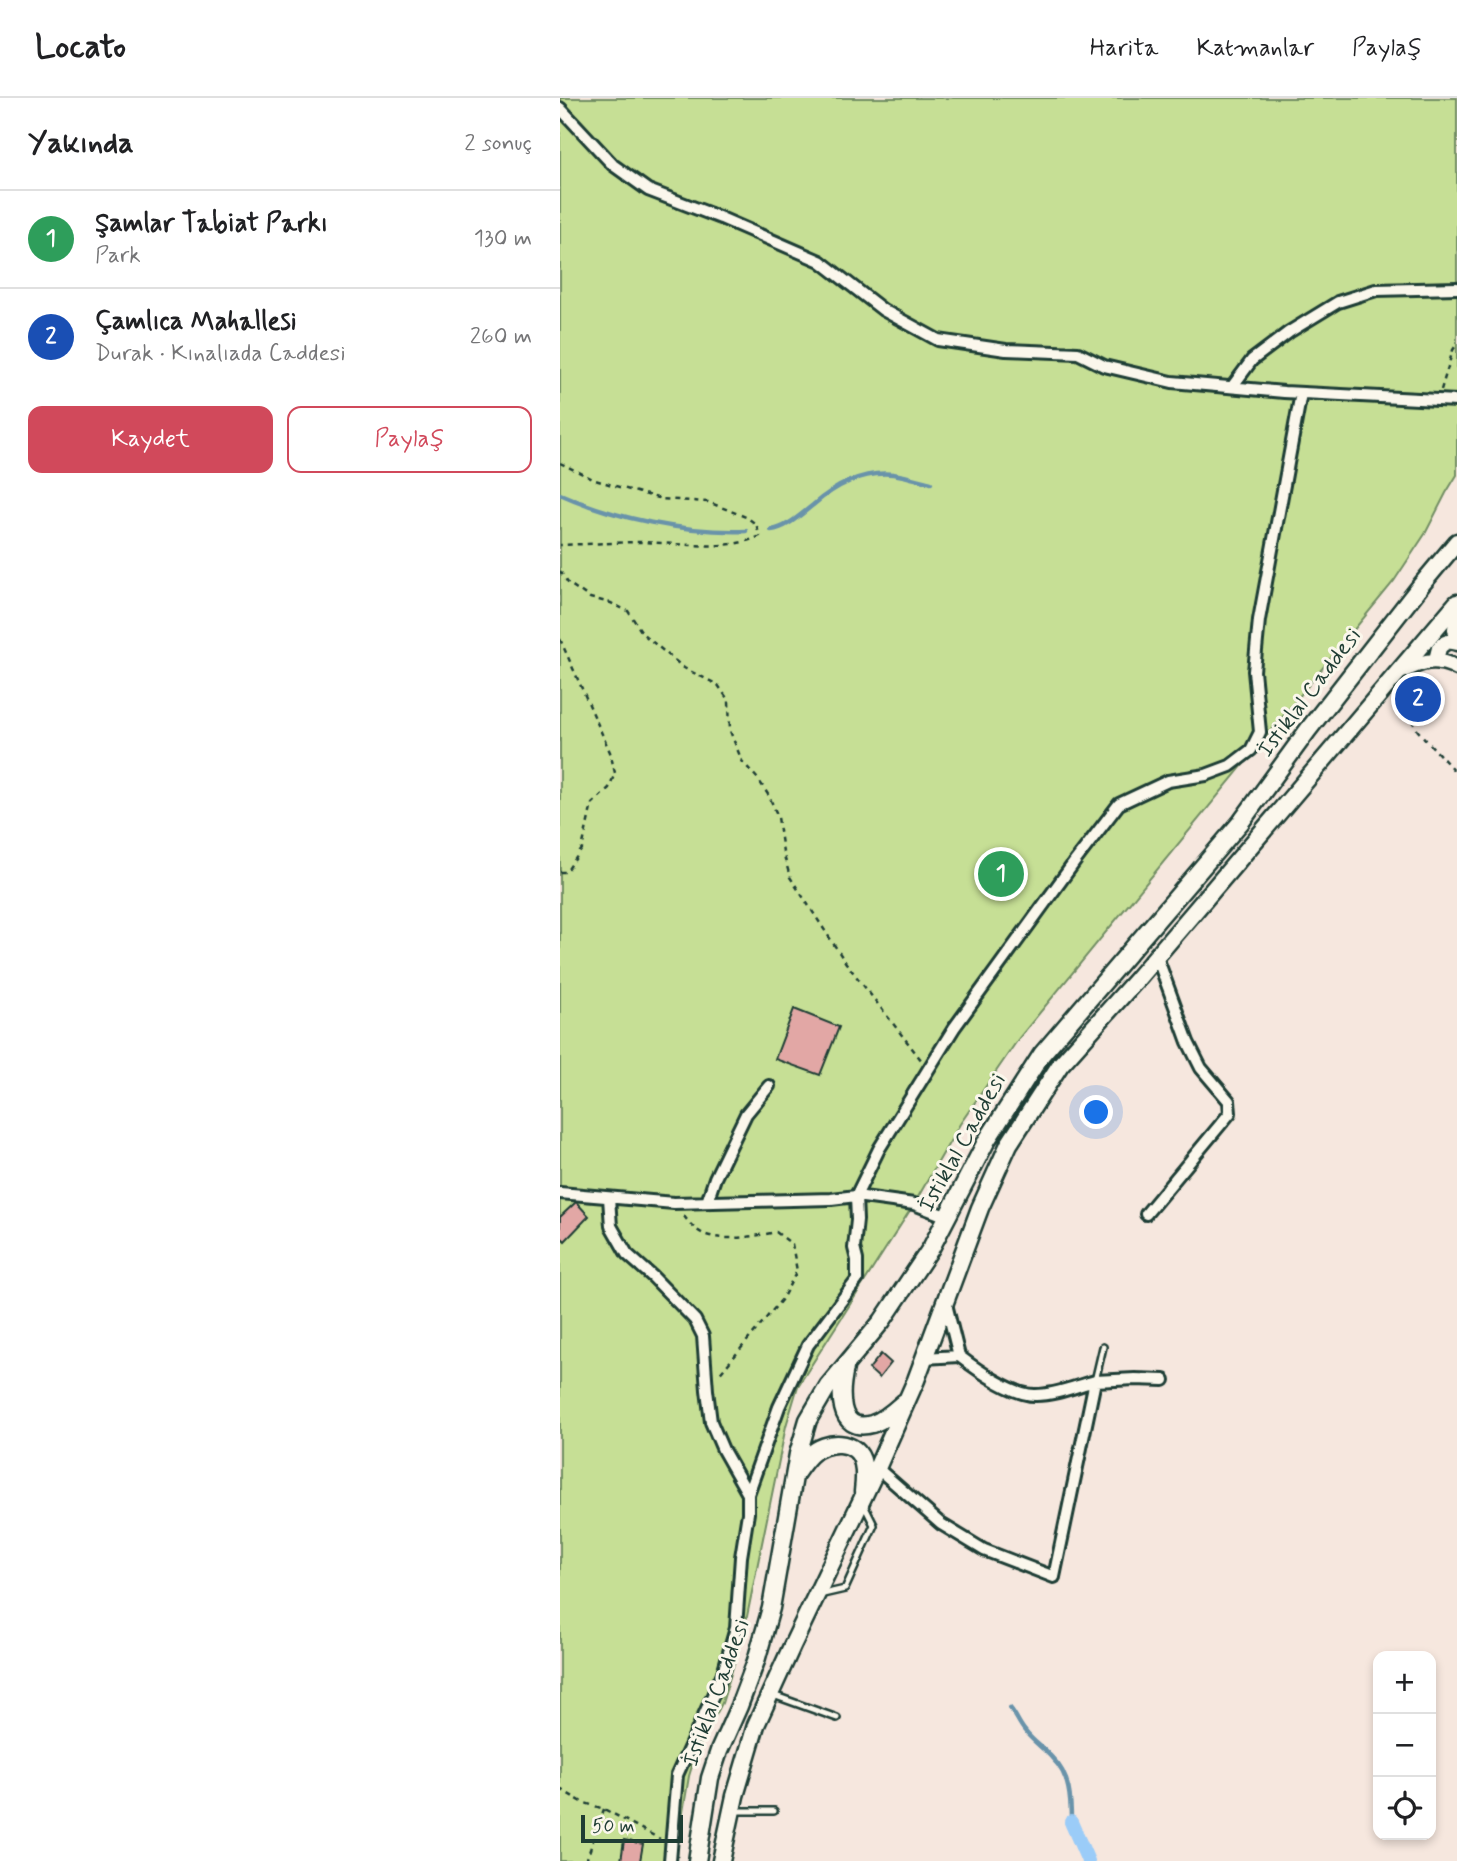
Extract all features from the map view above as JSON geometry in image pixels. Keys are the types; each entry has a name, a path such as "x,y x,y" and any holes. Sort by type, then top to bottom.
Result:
{"main road":[{"name":"İstiklal Caddesi","path":"697,1861 710,1777 756,1661 771,1608 799,1454 808,1420 828,1386 882,1321 931,1248 987,1140 1042,1054 1241,822 1316,719 1457,542"},
{"name":"İstiklal Caddesi","path":"721,1861 756,1725 908,1398 980,1208 1009,1144 1060,1065 1310,779 1457,603"},
{"path":"1440,662 1437,652 1439,648 1447,642 1457,640 1457,612"},
{"path":"1396,673 1420,662 1440,662 1457,668"},
{"path":"845,1366 841,1385 842,1403 846,1417 856,1424 872,1424 890,1414 908,1398"},
{"path":"796,1474 811,1454 830,1443 847,1444 857,1451 863,1463 861,1501"}],"street":[{"path":"560,108 613,165 648,190 820,261 883,310 938,340 1006,350 1078,353 1104,366 1172,382 1301,393 1457,401"},
{"path":"1232,387 1252,360 1289,332 1338,302 1376,290 1457,288"},
{"path":"670,1861 677,1774 723,1673 736,1628 748,1494 779,1406 808,1345 857,1280 858,1260 854,1248 856,1196 879,1149 954,1028 1119,804 1168,781 1206,775 1230,766 1251,750 1260,732 1254,671 1259,620 1301,393"},
{"path":"1146,1214 1230,1113 1229,1101 1201,1068 1188,1042 1157,957"},
{"path":"708,1202 715,1178 746,1114 769,1086"},
{"path":"560,1194 674,1203 856,1196 914,1204 948,1217"},
{"path":"609,1198 611,1226 627,1254 681,1305 695,1320 704,1336 711,1422 723,1450 748,1494"},
{"path":"945,1302 959,1356 979,1372 1018,1392 1035,1395 1095,1381 1164,1380"},
{"path":"924,1358 959,1356"},
{"path":"877,1468 941,1524 984,1550 1054,1577 1095,1381"}],"lane":[{"path":"1095,1381 1102,1347"},
{"path":"816,1596 845,1589 874,1525 861,1501"},
{"path":"770,1693 837,1718"},
{"path":"732,1811 774,1811"}],"path":[{"path":"1438,400 1457,344"},
{"path":"560,463 595,480 662,499 708,502 746,517 756,524 760,536 749,541 715,545 636,542 560,545"},
{"path":"560,571 568,583 590,598 628,611 643,634 684,668 718,685 729,701 730,731 742,761 769,796 778,817 790,877 846,964 928,1069"},
{"path":"560,639 610,752 615,773 610,788 592,804 582,849 566,872 560,872"},
{"path":"1396,673 1398,697 1418,731 1457,774"},
{"path":"674,1203 691,1226 704,1234 753,1237 776,1232 792,1244 797,1270 782,1299 707,1390"},
{"path":"560,1789 673,1844"},
{"path":"586,1861 604,1809"}],"green space":[{"path":"560,98 1457,98 1457,475 1425,534 1394,581 1019,1038 960,1124 914,1204 798,1386 786,1426 744,1631 722,1703 696,1753 689,1776 675,1861 560,1861"}],"building":[{"path":"794,1009 839,1027 820,1075 775,1059"},
{"path":"576,1202 589,1216 565,1241 560,1236 560,1217"},
{"path":"881,1354 891,1363 879,1378 869,1369"},
{"path":"624,1840 643,1844 640,1861 621,1861"}],"waterway":[{"path":"771,530 788,524 831,492 860,477 893,474 931,483"},
{"path":"560,494 604,511 651,523 699,530 746,531"},
{"path":"1010,1708 1028,1735 1050,1755 1063,1772 1070,1797 1071,1822"},
{"path":"1071,1822 1088,1861"}],"place":[{"name":"Çamlıca Mahallesi","path":"1418,699"},
{"name":"Şamlar Tabiat Parkı","path":"1001,874"}]}
